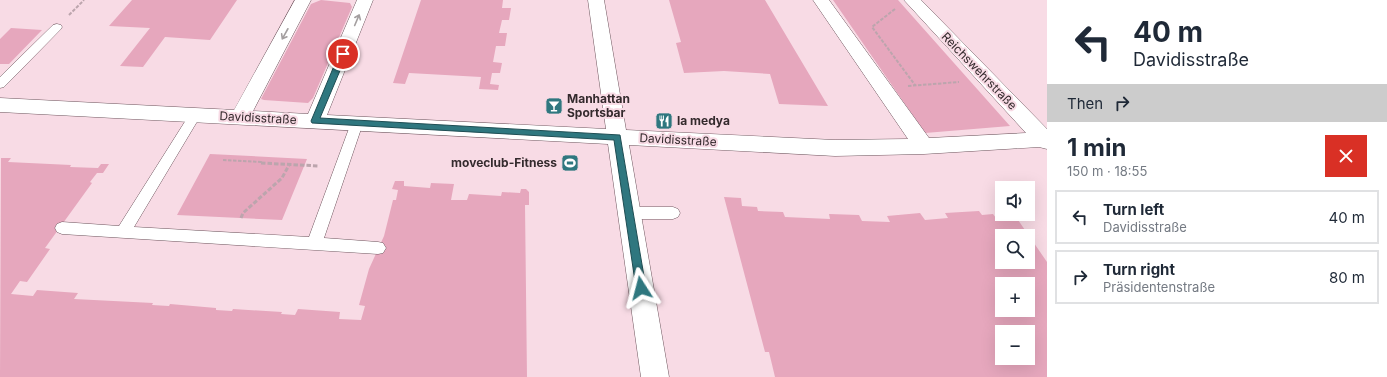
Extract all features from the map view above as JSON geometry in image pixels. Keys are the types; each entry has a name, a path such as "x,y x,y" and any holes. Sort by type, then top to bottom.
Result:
{"street":[{"path":"240,117 303,0"},
{"path":"315,121 365,0"},
{"path":"596,0 655,377"},
{"path":"822,0 924,146"},
{"name":"Reichswehrstraße","path":"906,2 988,81 1046,140"},
{"name":"Davidisstraße","path":"1,106 835,148 924,146 1046,140"}],"lane":[{"path":"0,84 57,27"},
{"path":"123,232 195,115"},
{"path":"314,244 357,123"},
{"path":"630,213 673,213"},
{"path":"62,228 378,248"}],"path":[{"path":"906,2 872,27 915,85"},
{"path":"882,87 988,81"},
{"path":"224,160 260,162 261,164 341,167"},
{"path":"231,239 243,213 282,178 289,165"}],"shaded area":[{"path":"132,0 237,0 210,40 165,37 143,67 120,66 150,28 109,26"},
{"path":"321,0 350,3 352,7 313,98 308,103 261,99 311,4"},
{"path":"421,0 503,0 502,8 511,8 509,20 502,20 499,33 507,33 505,46 496,46 493,62 502,63 500,73 492,73 490,84 499,85 498,90 479,89 481,77 409,73 405,84 393,83"},
{"path":"669,0 765,0 828,106 779,104 770,74 724,71 684,73 676,43 681,42"},
{"path":"833,0 898,0 1010,126 925,133"},
{"path":"11,28 42,30 9,64 0,64 0,39"},
{"path":"210,154 307,159 282,220 177,215"},
{"path":"1,158 11,158 8,162 71,165 70,167 98,168 101,164 109,164 103,173 97,173 90,182 92,183 45,248 50,249 27,282 20,281 11,294 33,296 37,290 78,293 74,299 153,303 152,305 169,306 170,304 232,311 233,309 282,312 281,314 295,315 298,309 340,312 339,319 361,320 365,306 359,305 369,269 384,236 393,200 396,200 398,190 392,189 395,181 404,181 404,186 430,188 431,183 454,184 451,200 467,200 469,194 501,196 502,192 520,193 521,189 526,189 529,192 529,205 525,205 527,377 0,377"},
{"path":"724,197 741,198 742,206 757,207 758,211 783,212 785,217 830,219 829,214 859,215 862,221 890,222 887,216 920,213 925,220 948,218 945,213 979,211 982,215 993,214 995,221 1019,221 1024,229 995,229 995,269 1035,269 1035,245 1047,262 1047,377 775,377 769,352 765,352"}],"place":[{"name":"Manhattan Sportsbar","path":"554,106"},
{"name":"la medya","path":"664,121"},
{"name":"moveclub-Fitness","path":"570,163"}],"route":[{"path":"343,54 315,121 617,137 641,288"}]}
